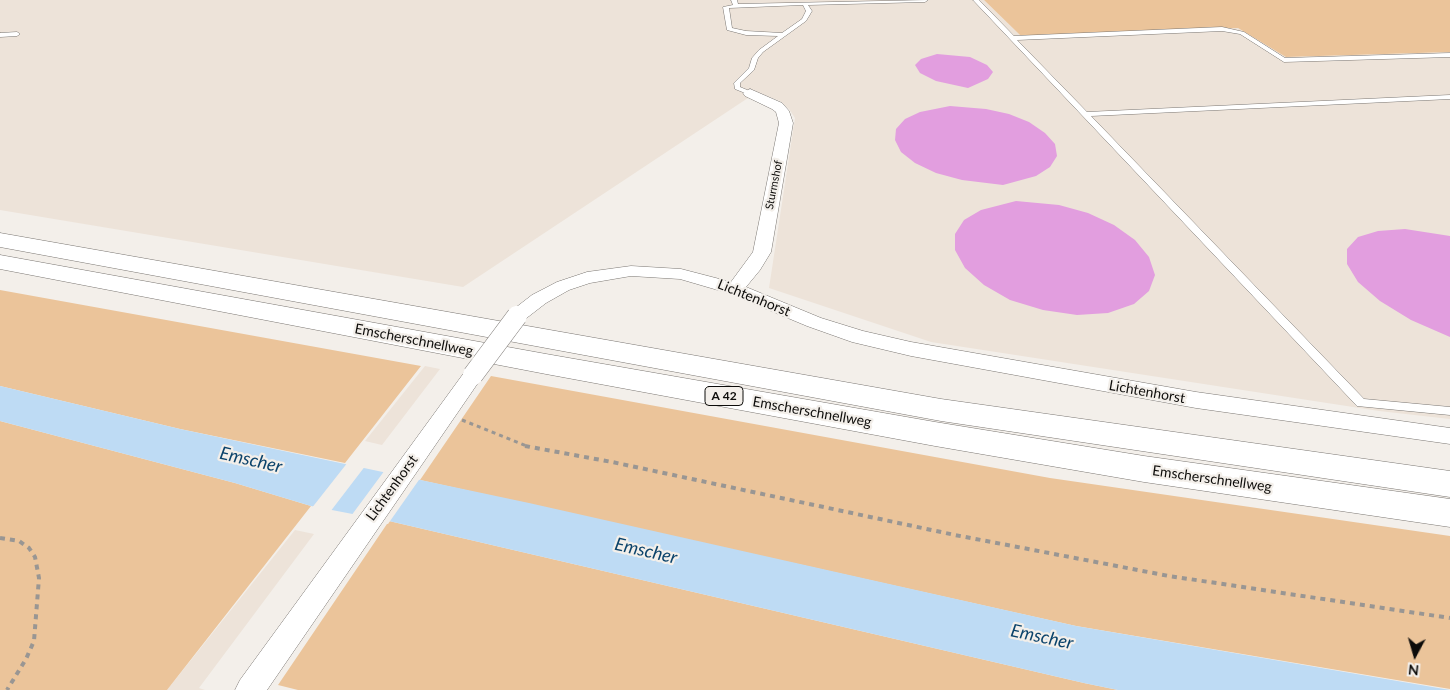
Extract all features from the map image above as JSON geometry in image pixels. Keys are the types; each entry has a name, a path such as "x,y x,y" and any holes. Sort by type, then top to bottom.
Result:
{"highway":[{"name":"Emscherschnellweg","path":"0,240 941,410 1450,484"},
{"name":"Emscherschnellweg","path":"0,262 546,364 935,434 1154,470 1450,513"}],"street":[{"name":"Sturmshof","path":"735,289 754,266 762,252 786,123 782,111 777,106 750,93"},
{"name":"Lichtenhorst","path":"250,690 473,374 517,316 539,299 563,286 608,273 653,271 681,274 735,289 814,322 859,337 910,349 1196,400 1450,436"}],"lane":[{"path":"767,5 776,0"},
{"path":"782,36 768,33 746,33 730,29 726,7 735,3 805,5 925,0"},
{"path":"976,0 1361,403 1450,411"},
{"path":"750,93 737,88 737,83 752,69 755,58 761,51 808,15 809,11 805,5"},
{"path":"1013,38 1222,29 1242,33 1284,60 1450,55"},
{"path":"0,35 17,34"},
{"path":"1086,114 1450,97"}],"path":[{"path":"446,412 518,444 545,451 612,462 955,535 1100,563 1334,602 1450,618"},
{"path":"0,538 19,542 30,548 35,557 39,578 34,641 26,659 7,690"}],"shaded area":[{"path":"0,0 984,0 1021,36 1238,28 1287,57 1450,52 1450,419 1379,411 931,342 769,288 795,118 780,101 757,92 463,287 0,210"},
{"path":"984,0 1450,0 1450,52 1286,57 1238,28 1021,36"},
{"path":"0,290 421,366 345,463 180,429 0,386"},
{"path":"425,366 440,369 382,445 365,441"},
{"path":"491,376 1050,478 1450,536 1450,689 1076,626 420,480"},
{"path":"0,421 235,483 311,506 167,690 0,690"},
{"path":"389,521 1118,690 298,690 278,685"},
{"path":"295,530 314,534 199,688 205,690 167,690"}],"water":[{"name":"Emscher","path":"0,386 180,429 529,503 1076,626 1450,690 1118,690 1084,683 389,521 311,506 235,483 0,421"}],"pier":[{"path":"348,462 366,465 330,512 311,509"},
{"path":"385,470 421,477 388,524 351,516"}],"building":[{"path":"937,54 970,57 987,65 993,72 988,79 968,88 936,81 920,73 915,65 921,59"},
{"path":"950,106 986,109 1009,114 1029,122 1045,133 1055,144 1057,156 1050,167 1036,176 1003,185 962,180 936,173 915,163 901,152 895,140 896,129 905,119 920,112"},
{"path":"1016,201 1059,205 1088,213 1114,225 1135,240 1149,257 1155,275 1149,291 1134,304 1108,313 1077,315 1043,310 1010,300 984,285 965,268 955,250 955,234 964,220 981,210"},
{"path":"1405,229 1450,236 1450,337 1411,320 1380,301 1358,282 1347,264 1347,249 1358,237 1378,231"}]}
